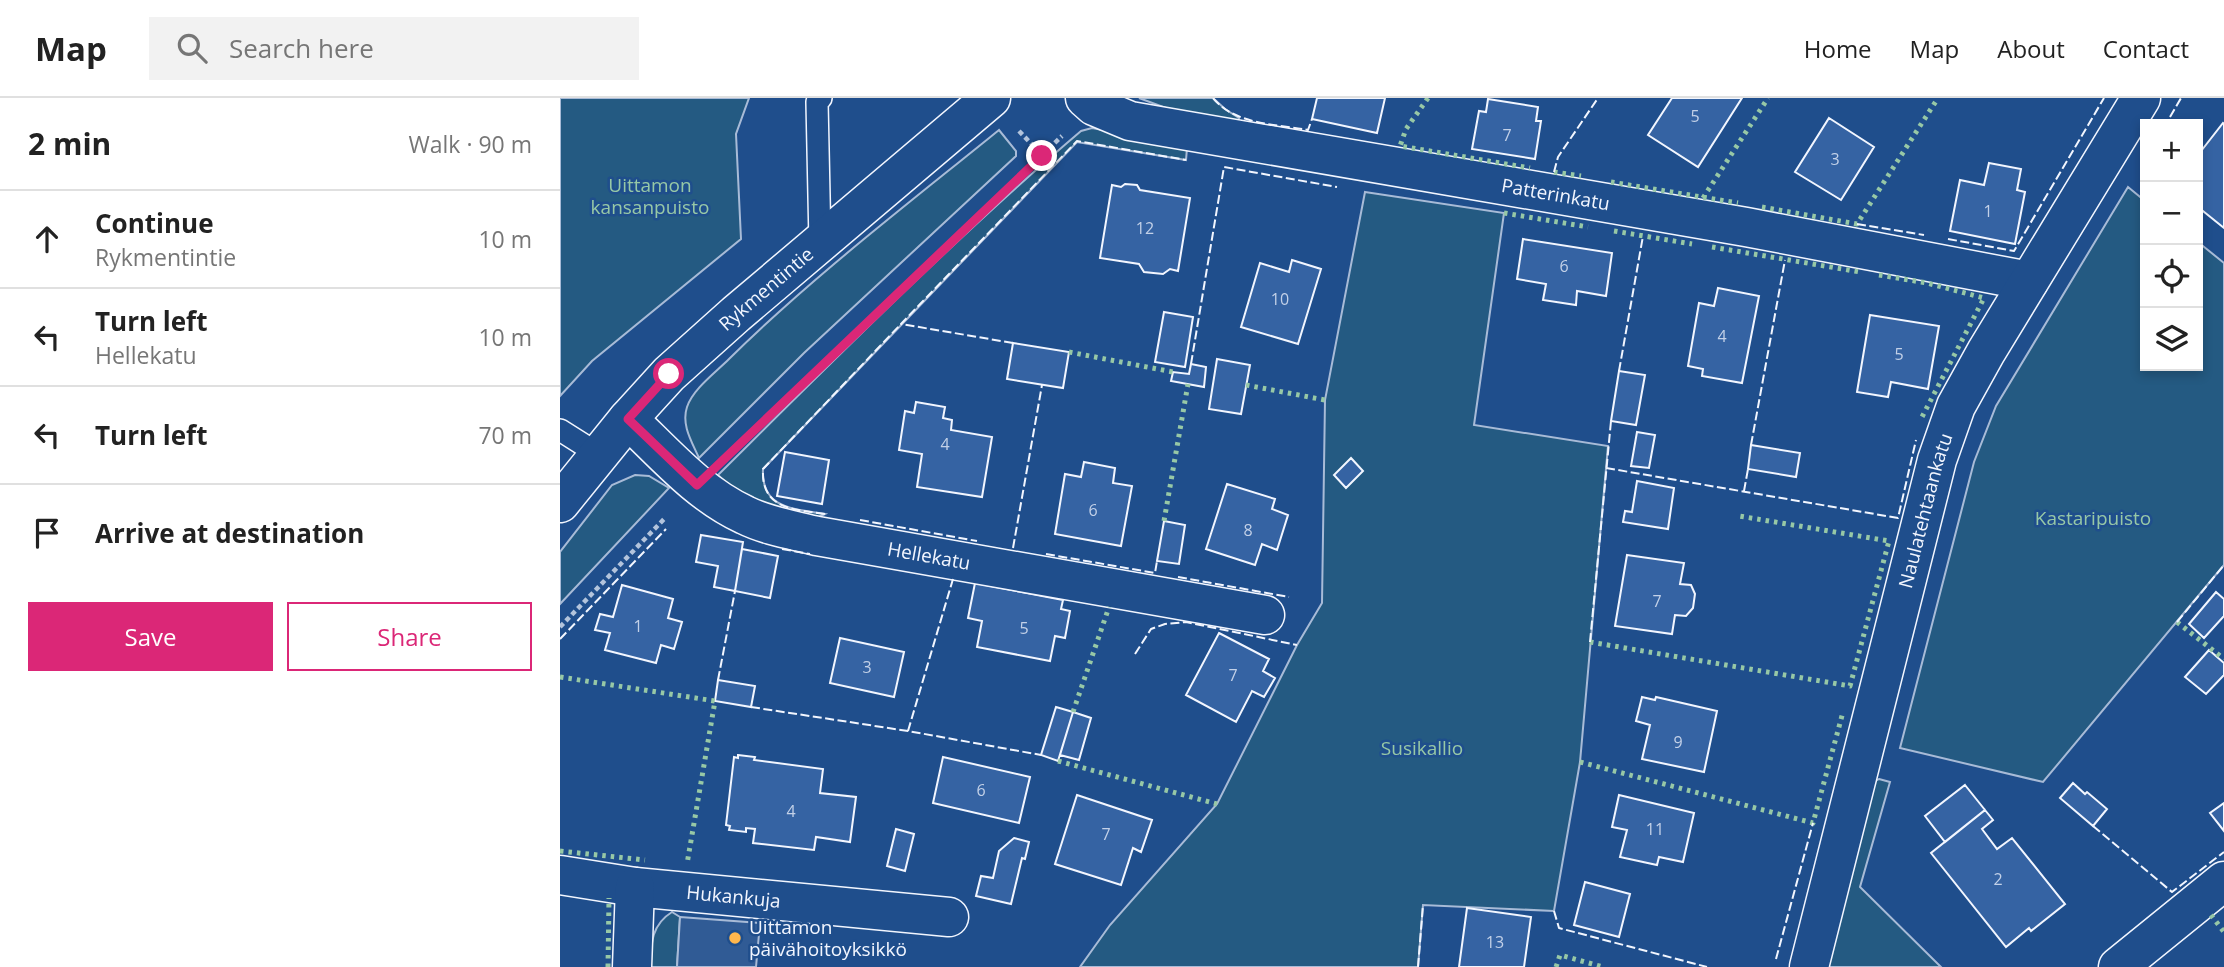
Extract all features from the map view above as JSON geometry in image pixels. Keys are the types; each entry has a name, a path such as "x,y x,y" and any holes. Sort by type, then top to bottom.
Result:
{"street":[{"name":"Naulatehtaankatu","path":"1809,967 1937,460 1956,406 2141,98"},
{"name":"Patterinkatu","path":"1090,102 1130,121 1746,227 2029,281"},
{"name":"Rykmentintie","path":"560,503 598,454 669,374 820,243 1001,110"},
{"name":"Hellekatu","path":"628,419 697,485 744,515 772,525 817,536 1265,615"},
{"name":"Hukankuja","path":"560,875 635,887 949,917"},
{"path":"2118,967 2224,881"},
{"path":"632,967 635,887"}],"lane":[{"path":"820,243 817,102 821,98"},
{"path":"560,430 598,454"}],"path":[{"path":"560,627 697,485 1042,156 1090,102"},
{"path":"1001,110 1042,156"}],"green space":[{"name":"Uittamon kansanpuisto","path":"560,98 749,98 736,134 741,239 592,361 560,396"},
{"path":"1139,98 1213,98 1239,118 1237,122 1166,108"},
{"path":"1092,128 1182,145 1187,148 1186,160 1077,142 763,469 767,492 782,505 825,514 815,519 764,507 731,487 718,475 987,214 1081,131"},
{"path":"999,130 1016,151 1016,156 804,353 699,458 685,420 690,400 699,388 827,270"},
{"name":"Kastaripuisto","path":"2128,187 2140,197 2140,371 2203,371 2203,246 2224,263 2224,565 2043,782 1900,748 1974,462 1996,406"},
{"name":"Susikallio","path":"1365,192 1504,213 1474,425 1608,446 1580,762 1554,911 1423,905 1418,967 1080,967 1110,925 1217,804 1297,645 1322,603 1325,400"},
{"path":"635,475 649,476 669,488 560,604 560,552 612,485"},
{"path":"1879,779 1890,782 1860,887 1941,967 1825,967 1870,784"},
{"path":"672,912 680,917 677,967 650,967 656,929"}],"shaded area":[{"path":"680,917 760,923 756,967 677,967"}],"building":[{"path":"1317,98 1385,98 1377,133 1312,119"},
{"path":"1672,98 1742,98 1698,167 1648,135"},
{"path":"1488,99 1538,107 1536,121 1541,121 1535,159 1472,149 1479,111 1486,112"},
{"path":"1829,118 1874,147 1841,200 1795,172"},
{"path":"2223,123 2224,228 2203,211 2203,149"},
{"path":"1989,163 2021,169 2017,190 2025,192 2015,244 1950,231 1960,180 1984,185"},
{"path":"1125,184 1137,185 1140,190 1190,198 1178,271 1170,269 1163,274 1144,272 1139,264 1100,258 1112,185 1121,187"},
{"path":"1523,239 1612,253 1606,296 1577,291 1576,305 1543,300 1546,284 1517,279"},
{"path":"1292,260 1321,269 1298,344 1241,327 1260,263 1289,272"},
{"path":"1718,288 1759,296 1742,383 1702,376 1703,369 1688,366 1699,303 1714,306"},
{"path":"1164,312 1193,317 1185,367 1155,362"},
{"path":"1870,315 1939,326 1928,389 1891,382 1888,397 1857,392"},
{"path":"1013,343 1069,352 1063,388 1007,379"},
{"path":"1217,359 1250,365 1241,414 1209,409"},
{"path":"1191,364 1206,367 1204,387 1171,381 1173,372 1189,374"},
{"path":"1619,371 1645,375 1636,425 1611,421"},
{"path":"916,402 945,407 943,418 952,420 951,430 992,437 982,497 917,487 922,454 899,450 905,411 914,413"},
{"path":"1637,432 1655,435 1649,468 1631,466"},
{"path":"1751,445 1800,453 1796,477 1748,469"},
{"path":"785,452 829,460 822,504 777,496"},
{"path":"1351,458 1363,471 1346,488 1334,475"},
{"path":"1084,462 1115,468 1113,483 1132,486 1121,546 1055,534 1065,474 1081,477"},
{"path":"1637,481 1674,488 1668,529 1623,522 1625,511 1632,512"},
{"path":"1227,484 1275,499 1272,509 1288,515 1277,550 1262,544 1255,565 1206,549"},
{"path":"1164,521 1185,525 1179,564 1157,561"},
{"path":"701,535 743,542 735,591 714,587 718,566 696,562"},
{"path":"742,549 778,556 770,598 735,591"},
{"path":"1627,555 1684,563 1680,584 1691,585 1695,594 1693,608 1686,616 1675,615 1672,634 1615,626"},
{"path":"975,583 1063,600 1061,609 1070,611 1065,638 1055,636 1050,661 977,647 982,621 968,618"},
{"path":"622,585 673,599 668,618 682,622 674,649 661,645 656,663 605,650 610,633 595,630 600,614 613,617"},
{"path":"2216,592 2224,599 2224,616 2204,638 2189,624"},
{"path":"1219,633 1269,659 1263,671 1275,678 1264,697 1252,691 1236,722 1186,695"},
{"path":"840,638 904,652 894,697 830,683"},
{"path":"2209,650 2224,663 2224,675 2206,694 2185,677"},
{"path":"718,680 755,686 751,707 715,701"},
{"path":"1642,697 1655,700 1656,697 1717,711 1704,772 1642,759 1650,725 1636,721"},
{"path":"1056,707 1073,712 1058,761 1041,755"},
{"path":"1073,712 1091,718 1079,760 1060,755"},
{"path":"738,755 755,757 754,760 823,769 820,793 856,797 850,842 816,837 814,850 753,843 755,829 746,828 746,832 729,830 730,826 726,825 734,757 738,758"},
{"path":"943,757 1030,777 1019,823 933,803"},
{"path":"2073,783 2107,809 2093,826 2060,798"},
{"path":"1965,785 1985,810 1945,842 1925,816"},
{"path":"1077,795 1152,820 1141,852 1133,848 1121,885 1055,864"},
{"path":"1619,795 1694,813 1683,862 1659,857 1657,865 1620,857 1627,830 1612,827"},
{"path":"2224,803 2224,831 2210,813"},
{"path":"1985,810 1993,820 1982,829 1997,849 2012,838 2065,904 2006,947 1931,853"},
{"path":"896,829 914,834 905,871 887,866"},
{"path":"1014,838 1029,842 1025,859 1022,858 1011,904 976,896 981,876 993,878 999,851"},
{"path":"1585,882 1630,894 1619,937 1574,925"},
{"path":"1467,908 1531,917 1524,967 1459,967"}],"hedge":[{"path":"1428,98 1406,129 1400,146 1530,168"},
{"path":"1703,198 1768,98"},
{"path":"1762,207 1857,224 1938,98"},
{"path":"1554,172 1581,176"},
{"path":"1611,182 1738,203"},
{"path":"1504,213 1588,227"},
{"path":"1614,231 1692,244"},
{"path":"1712,247 1860,272"},
{"path":"1879,275 1927,283 1984,298 1922,417"},
{"path":"1069,352 1173,372"},
{"path":"1164,521 1188,384"},
{"path":"1246,385 1325,400"},
{"path":"1590,642 1850,686 1889,541 1739,516"},
{"path":"1073,712 1109,607"},
{"path":"2177,622 2224,659"},
{"path":"560,677 715,701 687,864"},
{"path":"1580,762 1813,823 1843,712"},
{"path":"1058,761 1217,804"},
{"path":"560,851 645,860"},
{"path":"608,967 609,898"},
{"path":"2211,915 2224,932"},
{"path":"1556,967 1560,955 1603,967"}],"fence":[{"path":"1213,98 1233,114 1257,122 1308,130 1312,119"},
{"path":"1554,172 1558,157 1598,98"},
{"path":"1948,239 2014,251 2104,98"},
{"path":"2170,117 2181,98"},
{"path":"1013,343 901,324 1077,141 1186,160"},
{"path":"1191,364 1224,167 1337,187"},
{"path":"1857,224 1924,235"},
{"path":"1619,371 1643,236"},
{"path":"1751,445 1785,260"},
{"path":"825,514 791,508 774,500 767,493 763,469 901,324"},
{"path":"1013,548 1042,385"},
{"path":"1590,642 1611,421"},
{"path":"1606,468 1898,518 1916,440"},
{"path":"1744,491 1748,469"},
{"path":"860,520 977,541"},
{"path":"560,639 666,529"},
{"path":"782,549 810,554"},
{"path":"1046,554 1155,573 1157,561"},
{"path":"2177,622 2224,565"},
{"path":"1178,577 1289,597"},
{"path":"908,731 953,579"},
{"path":"718,680 735,591"},
{"path":"1135,654 1151,629 1165,624 1186,622 1297,645"},
{"path":"751,707 1041,755"},
{"path":"1776,959 1813,823"},
{"path":"2093,826 2172,892 2224,852"},
{"path":"1418,967 1423,905"},
{"path":"1554,911 1559,928 1707,967"}],"place":[{"name":"Uittamon päivähoitoyksikkö","path":"735,938"}],"route":[{"path":"669,374 628,419 697,485 1042,156"}]}
